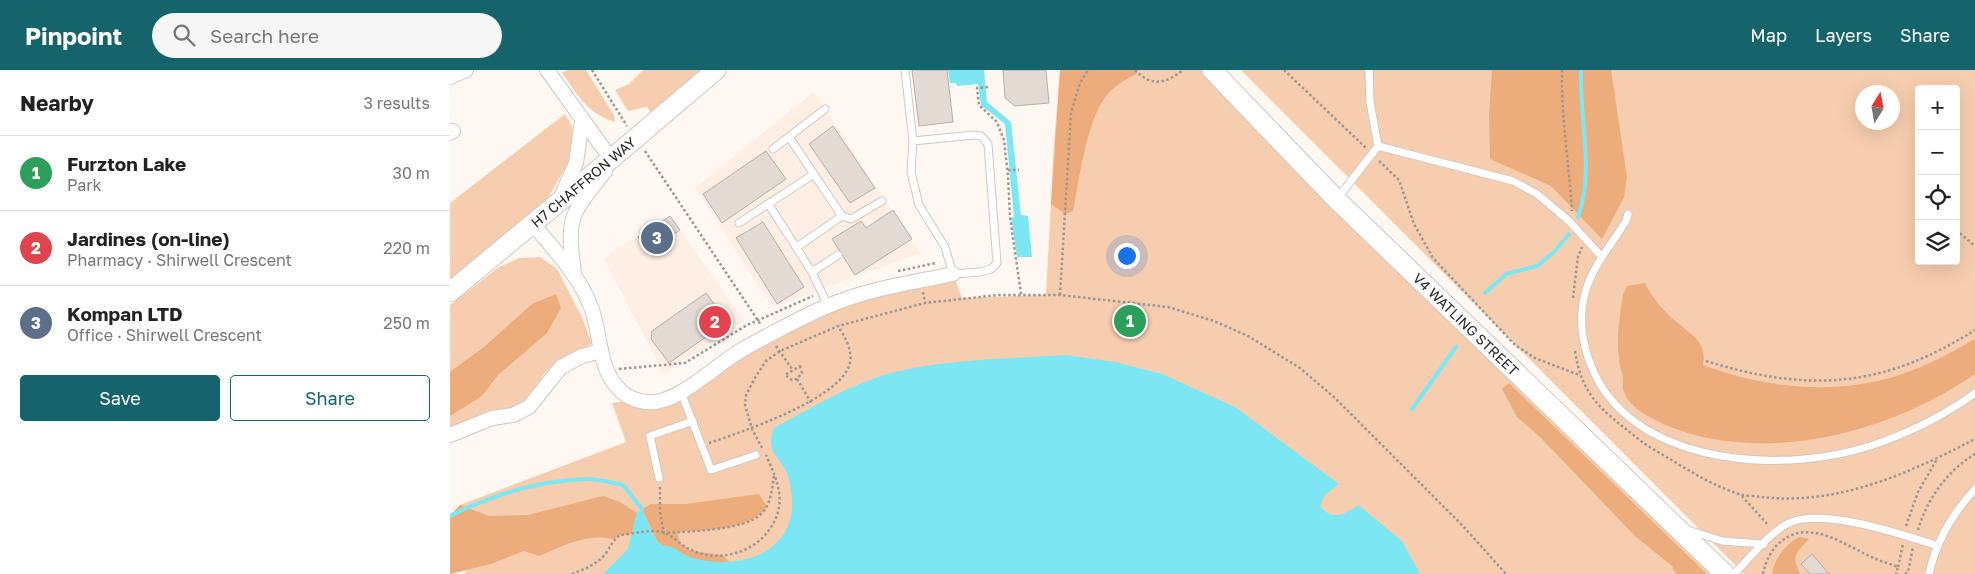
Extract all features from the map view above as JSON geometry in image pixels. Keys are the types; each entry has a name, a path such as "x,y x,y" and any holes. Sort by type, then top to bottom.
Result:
{"street":[{"path":"450,77 466,70"},
{"path":"547,70 582,121 624,150 583,197 572,216 570,242 574,274"},
{"name":"H7 CHAFFRON WAY","path":"450,292 624,150 716,70"},
{"name":"V4 WATLING STREET","path":"1212,70 1336,199 1725,574"},
{"path":"559,202 576,164 582,121"},
{"path":"532,224 574,274 591,308 605,370 611,380 622,393 635,400 648,402 663,400 681,392 729,358 828,306 860,294 952,274"},
{"path":"450,435 492,418 513,415 521,411 528,406 561,367 582,356 601,351"}],"lane":[{"path":"905,70 914,141 911,172 919,205 945,247 952,274 980,272 991,269 997,264 988,144 981,136 974,135 914,141"},
{"path":"1369,70 1370,102 1378,146"},
{"path":"773,149 825,109"},
{"path":"790,137 842,216 851,220 882,201"},
{"path":"1336,199 1378,146"},
{"path":"1378,146 1513,181 1537,194 1569,221 1602,257"},
{"path":"739,223 814,174"},
{"path":"769,205 812,272 828,306"},
{"path":"1628,214 1626,221 1593,270 1585,291 1581,318 1583,345 1593,372 1610,400 1626,416 1666,440 1732,458 1791,460 1818,456 1870,446 1940,416 1975,393"},
{"path":"797,247 842,216"},
{"path":"812,272 838,255"},
{"path":"681,392 711,470 756,455"},
{"path":"659,478 650,436 693,421"},
{"path":"1929,574 1938,546 1950,522 1975,489"},
{"path":"1734,574 1764,544 1788,524 1800,519 1838,520 1938,546"},
{"path":"1675,526 1722,540 1764,544"}],"path":[{"path":"592,70 629,128"},
{"path":"1060,295 1071,113 1080,83 1088,70"},
{"path":"1135,70 1150,81 1157,83 1172,78 1182,70"},
{"path":"1284,70 1399,180 1414,224 1433,258 1515,344 1534,358 1579,375"},
{"path":"988,87 977,88 979,105 997,122 1004,140 1008,170 1010,217 1021,294"},
{"path":"624,150 792,369"},
{"path":"1008,170 1019,170"},
{"path":"1960,233 1975,246"},
{"path":"659,478 660,513 664,533 691,551 704,554 723,555 749,549 764,537 775,522 780,507 780,491 775,475 752,429 745,405 746,395 766,361 780,351 838,326 925,303 962,298 1021,294 1060,295 1168,307 1214,321 1272,349 1300,368 1335,398 1463,526 1506,574"},
{"path":"702,445 752,429 810,400 833,386 850,364 850,349 838,326"},
{"path":"1706,361 1747,374 1781,380 1850,380 1912,364 1975,330"},
{"path":"800,366 802,368 801,376 797,380 792,380 785,375 792,369 800,366"},
{"path":"797,380 812,404"},
{"path":"1780,543 1776,534 1741,495 1788,500 1808,498 1888,480 1937,459 1975,439"},
{"path":"1905,574 1908,572 1915,539 1932,496 1947,476 1975,454"},
{"path":"1896,574 1909,515 1918,492 1937,459"},
{"path":"572,574 595,564 606,554 614,538 620,534 692,531 748,522 761,514 767,507 775,475"},
{"path":"1763,574 1765,562 1780,543 1797,533 1817,532 1838,539 1877,560 1898,567"}],"shaded area":[{"path":"567,70 586,70 614,115 615,122 597,114 584,103 562,73"},
{"path":"643,70 702,70 651,113 647,107 628,111 615,90 629,84"},
{"path":"1060,70 1212,70 1725,574 464,574 467,570 450,574 450,516 460,505 626,442 612,403 635,400 648,402 828,306 953,274 962,298 1046,295"},
{"path":"1060,70 1135,70 1138,73 1113,89 1105,97 1096,113 1087,140 1073,211 1065,214 1051,204"},
{"path":"1241,70 1975,70 1975,574 1744,574"},
{"path":"1492,70 1611,70 1627,177 1624,197 1602,239 1551,186 1490,159 1489,115"},
{"path":"814,92 920,253 773,307 695,188"},
{"path":"565,114 572,126 574,140 567,165 548,198 450,280 450,203"},
{"path":"670,216 744,321 664,374 604,258"},
{"path":"540,257 557,269 582,317 592,344 557,361 544,374 529,399 512,408 480,416 450,427 450,305 499,267 519,258"},
{"path":"1645,283 1653,297 1664,310 1695,337 1704,356 1703,365 1728,374 1781,385 1835,387 1861,384 1887,379 1921,367 1975,339 1975,374 1942,395 1905,412 1867,426 1827,437 1786,442 1745,443 1706,438 1668,426 1649,417 1631,404 1624,392 1618,342 1623,294 1627,286"},
{"path":"556,294 561,308 547,333 498,375 482,396 450,416 450,372 484,347 532,304"},
{"path":"1509,383 1707,574 1676,574 1672,566 1635,536 1540,437 1517,417 1502,389"},
{"path":"759,494 767,507 749,521 713,530 677,532 680,543 691,551 723,555 730,563 709,562 689,557 658,543 642,509 651,504 686,504"},
{"path":"603,496 620,502 637,513 632,534 620,535 614,539 594,538 576,541 539,556 524,551 491,564 450,574 450,516 460,505 489,516 528,515"},
{"path":"1800,537 1809,539 1795,558 1800,574 1772,574 1775,563 1782,552 1790,543"}],"water":[{"path":"948,70 984,70 987,102 1011,122 1021,215 1028,216 1032,257 1017,257 1011,218 1014,217 1005,124 981,105 978,84 957,86 956,83 950,83"},
{"path":"1066,355 1115,362 1162,374 1235,407 1339,484 1324,496 1320,506 1325,511 1329,514 1338,515 1358,505 1402,541 1420,574 603,574 628,549 637,513 642,509 652,533 659,543 704,561 734,561 749,558 775,545 784,534 790,520 792,504 788,476 772,450 771,437 774,428 848,389 895,372 937,364"}],"building":[{"path":"912,70 947,70 953,122 919,126"},
{"path":"1003,70 1046,70 1049,103 1015,106 1005,98"},
{"path":"833,126 875,188 850,203 809,144"},
{"path":"766,151 786,179 722,223 703,194"},
{"path":"893,210 912,239 855,275 832,239 861,221 866,228"},
{"path":"670,216 680,230 649,252 638,237"},
{"path":"763,222 804,287 777,304 736,238"},
{"path":"706,293 727,322 669,363 651,339 652,331"},
{"path":"1812,554 1829,574 1810,574 1801,564"}],"waterway":[{"path":"1578,217 1583,199 1586,163 1581,70"},
{"path":"1485,293 1506,274 1537,266 1554,252 1569,234"},
{"path":"1412,409 1456,347"},
{"path":"450,516 466,508 517,490 553,482 588,479 623,485 642,509"}],"place":[{"name":"Kompan LTD","path":"657,238"},
{"name":"Furzton Lake","path":"1130,321"},
{"name":"Jardines (on-line)","path":"715,322"}]}
